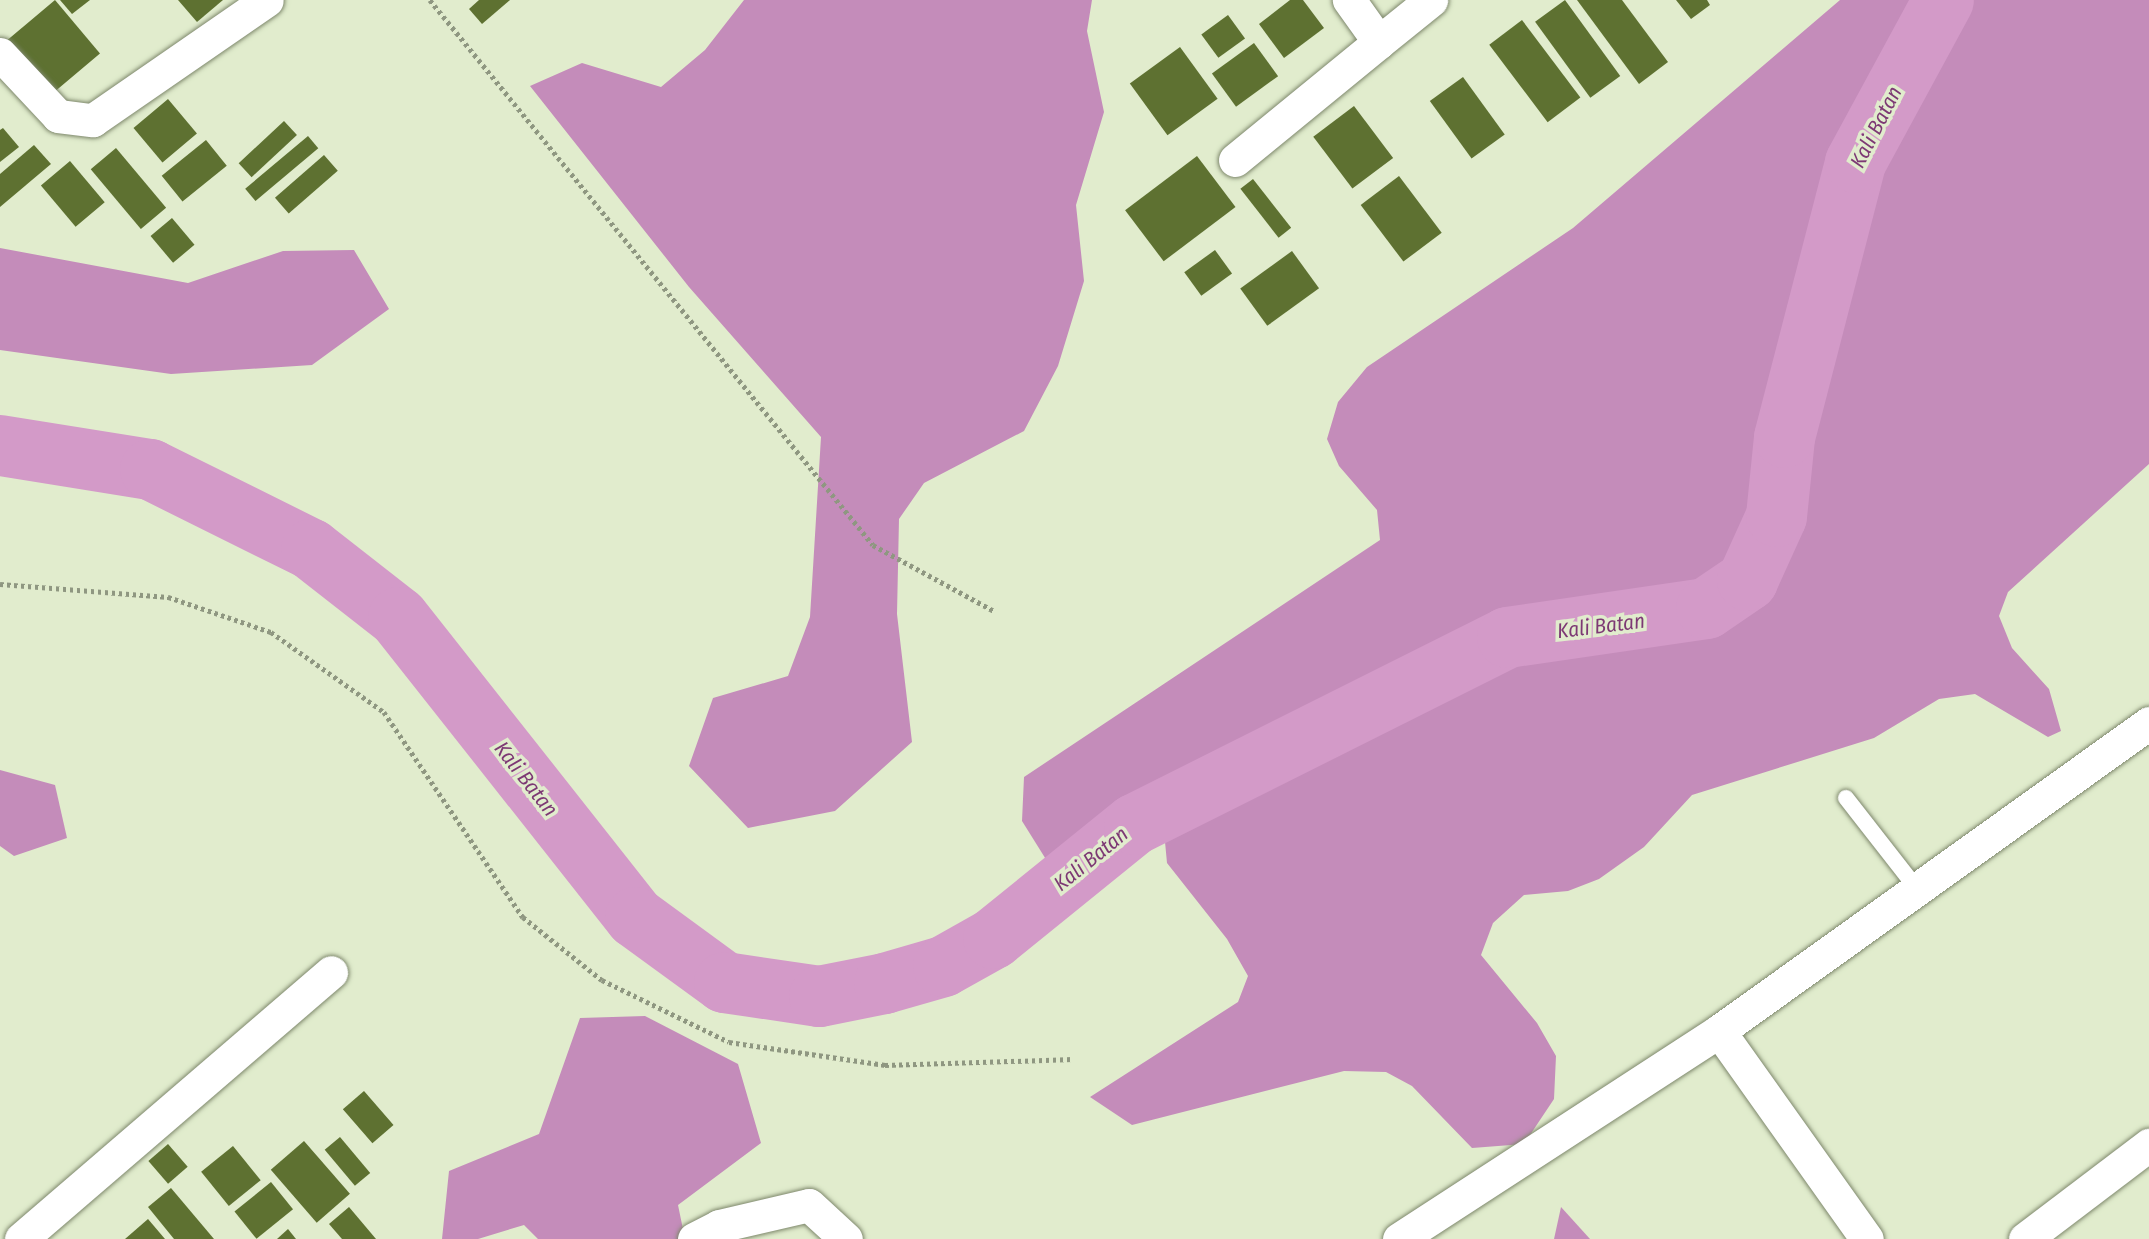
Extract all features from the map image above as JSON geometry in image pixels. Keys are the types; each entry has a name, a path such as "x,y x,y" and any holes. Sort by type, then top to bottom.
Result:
{"street":[{"path":"0,54 58,116 93,120 267,0"},
{"path":"1349,0 1379,42"},
{"path":"1235,160 1431,0"},
{"path":"1399,1239 1719,1031 2149,723"},
{"path":"21,1239 331,972"},
{"path":"1719,1031 1867,1239"},
{"path":"2025,1239 2149,1144"},
{"path":"694,1239 719,1226 809,1205 846,1239"}],"lane":[{"path":"1846,798 1917,889"}],"path":[{"path":"430,0 873,545 994,611"},
{"path":"0,584 168,597 271,632 384,712 523,917 602,981 729,1042 885,1065 1073,1059"}],"shaded area":[{"path":"744,0 1092,0 1087,31 1104,112 1076,205 1084,281 1058,366 1024,431 924,483 899,519 897,614 912,742 835,811 748,828 689,766 713,698 788,676 810,617 821,437 689,287 530,86 582,63 661,87 705,50"},
{"path":"1840,0 2149,0 2149,464 2008,592 1999,616 2012,648 2049,689 2061,731 2048,737 1975,694 1939,699 1874,738 1692,795 1644,847 1599,879 1568,891 1524,895 1493,923 1481,955 1537,1023 1556,1056 1554,1099 1524,1144 1472,1148 1412,1086 1386,1072 1344,1071 1132,1125 1090,1097 1238,1002 1248,976 1227,939 1167,863 1162,810 1134,824 1062,885 1022,821 1024,777 1380,540 1377,510 1339,466 1327,439 1338,402 1367,367 1573,228"},
{"path":"0,248 188,283 283,251 354,250 389,309 312,365 171,374 0,350"},
{"path":"0,770 55,785 67,838 14,856 0,846"},
{"path":"645,1016 738,1064 761,1143 678,1205 685,1239 538,1239 524,1225 478,1239 442,1239 449,1171 539,1134 580,1018"},
{"path":"1561,1207 1590,1239 1554,1239"}],"building":[{"path":"55,0 100,54 51,95 6,41"},
{"path":"60,0 90,0 72,14"},
{"path":"178,0 223,0 197,22"},
{"path":"479,0 510,0 482,24 469,9"},
{"path":"1290,0 1303,0 1324,28 1284,58 1259,24"},
{"path":"1565,0 1620,76 1590,98 1535,22"},
{"path":"1577,0 1622,0 1668,62 1639,84"},
{"path":"1676,0 1707,0 1710,5 1691,19"},
{"path":"1228,15 1245,38 1218,58 1201,34"},
{"path":"1522,20 1580,97 1548,122 1489,45"},
{"path":"1254,43 1278,76 1236,107 1212,74"},
{"path":"1180,47 1218,99 1167,135 1130,83"},
{"path":"1463,77 1505,134 1472,159 1430,101"},
{"path":"168,99 197,133 162,162 134,128"},
{"path":"1354,106 1393,158 1352,189 1313,137"},
{"path":"284,121 297,135 252,177 239,163"},
{"path":"3,128 19,147 0,162 0,130"},
{"path":"308,136 318,148 255,201 245,189"},
{"path":"206,140 227,166 182,202 162,176"},
{"path":"34,145 51,164 0,207 0,174"},
{"path":"116,148 166,208 141,229 91,169"},
{"path":"324,155 338,171 289,213 275,198"},
{"path":"1197,156 1236,207 1164,261 1125,210"},
{"path":"70,161 105,202 76,227 41,185"},
{"path":"1399,176 1442,233 1403,262 1361,205"},
{"path":"1253,179 1291,228 1279,238 1240,189"},
{"path":"172,218 194,245 173,263 151,236"},
{"path":"1215,250 1232,273 1201,296 1184,272"},
{"path":"1292,251 1319,288 1267,326 1240,289"},
{"path":"364,1091 394,1125 372,1143 343,1109"},
{"path":"340,1137 370,1173 355,1186 325,1150"},
{"path":"304,1141 350,1194 317,1223 271,1170"},
{"path":"168,1144 188,1167 168,1184 148,1161"},
{"path":"233,1146 261,1180 229,1206 201,1172"},
{"path":"271,1182 293,1209 257,1239 234,1212"},
{"path":"171,1188 214,1239 174,1239 148,1207"},
{"path":"349,1207 376,1239 342,1239 329,1224"},
{"path":"148,1219 165,1239 125,1239"},
{"path":"288,1229 296,1239 277,1239"}],"waterway":[{"name":"Kali Batan","path":"0,445 150,469 311,549 398,617 635,917 724,982 819,996 884,983 943,966 993,938 1134,824 1507,637 1706,608 1747,580 1776,516 1784,437 1855,162 1943,0"}]}
